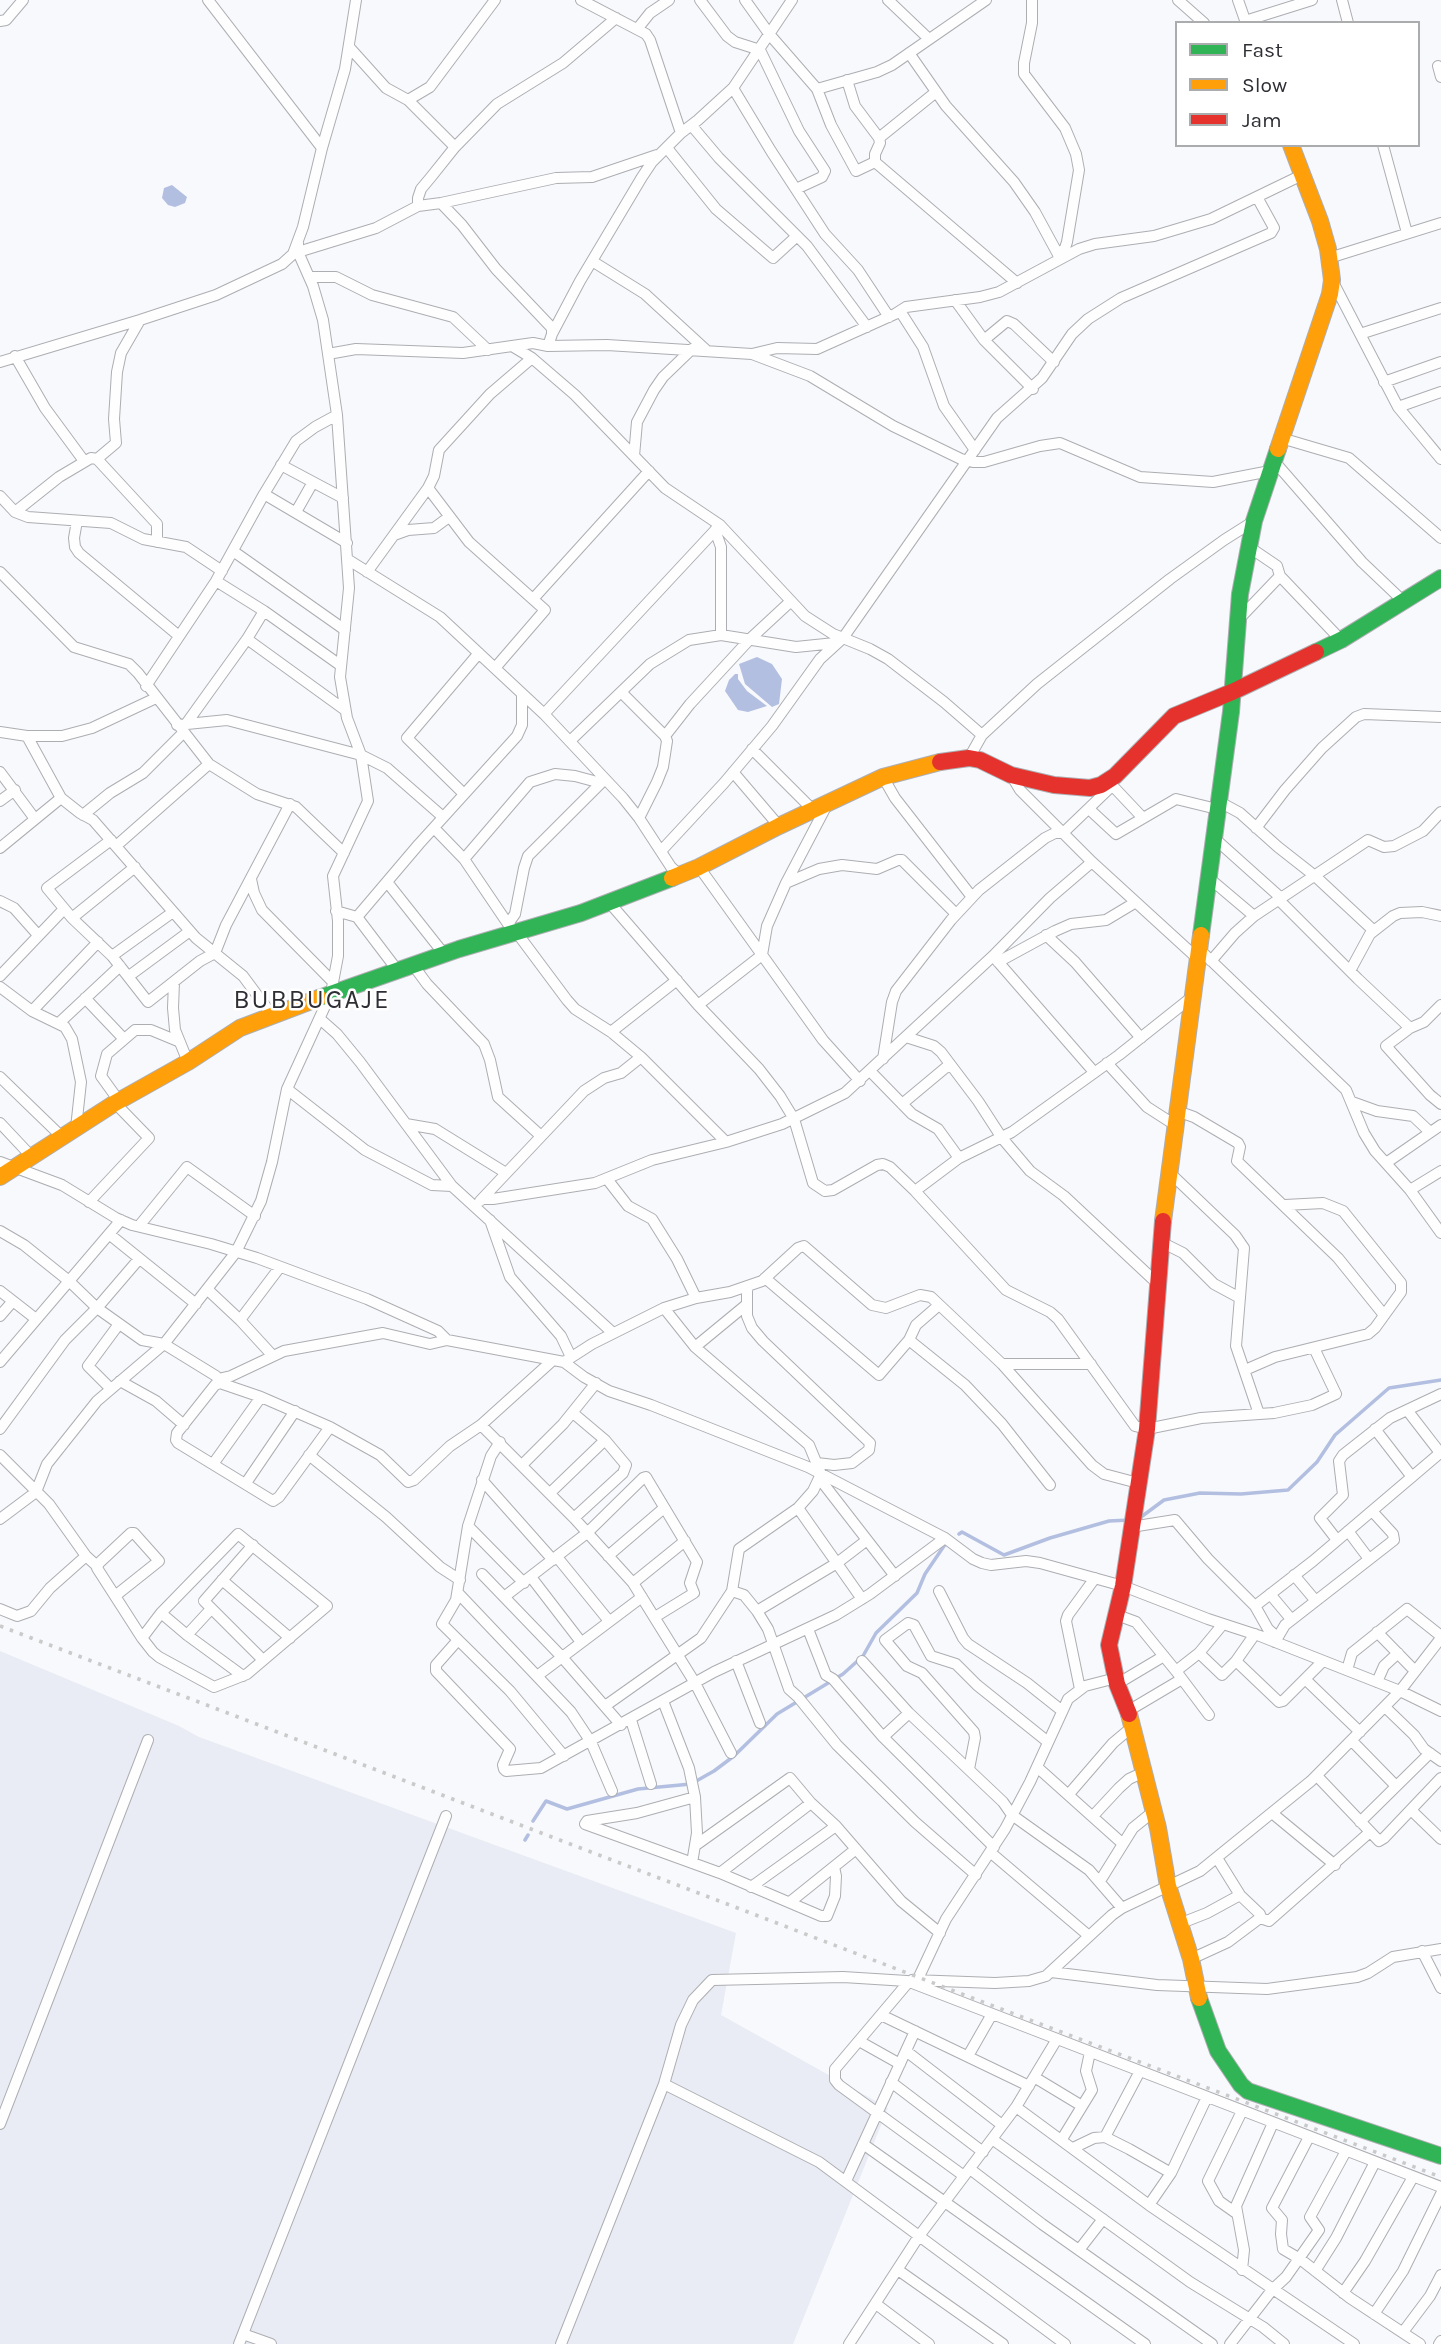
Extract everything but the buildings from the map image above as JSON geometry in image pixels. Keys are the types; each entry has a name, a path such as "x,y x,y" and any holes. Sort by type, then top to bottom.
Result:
{"street":[{"path":"0,21 6,20 23,0"},
{"path":"208,0 323,148"},
{"path":"0,362 216,295 282,264 293,254 298,247 349,48 356,0"},
{"path":"408,100 430,87 495,0"},
{"path":"581,0 638,28 650,40 681,133"},
{"path":"700,0 727,36 735,42 760,50 799,131 825,172 822,177 796,188"},
{"path":"745,0 770,35 817,89 831,125 856,171 875,162"},
{"path":"548,346 592,261 642,177 681,133 733,88 792,0"},
{"path":"888,0 929,39"},
{"path":"817,89 877,72 986,0"},
{"path":"1032,0 1032,23 1024,74 1065,128 1076,154 1079,170 1067,242 1059,256"},
{"path":"1178,0 1202,21"},
{"path":"1238,0 1246,21"},
{"path":"1249,21 1312,0"},
{"path":"1342,0 1348,21"},
{"path":"638,28 661,2"},
{"path":"418,206 421,189 455,147 507,96 562,63 616,18"},
{"path":"349,48 386,89 408,100 455,147"},
{"path":"909,53 936,92 1014,182 1035,212 1059,256"},
{"path":"848,80 855,106 879,138 875,162 1017,283"},
{"path":"733,88 825,234 858,270 889,317"},
{"path":"879,138 936,92"},
{"path":"692,126 719,158 818,258 867,327"},
{"path":"1292,147 1321,221 1332,280 1330,294 1254,521 1240,594 1231,712 1213,837 1202,956 1192,997 1161,1242 1147,1429 1123,1586 1109,1645 1116,1681 1128,1711 1154,1811 1168,1886 1191,1959 1196,1988 1218,2051 1248,2091 1441,2156"},
{"path":"1383,147 1407,233"},
{"path":"298,247 376,228 418,206 556,178 592,177 663,151"},
{"path":"663,151 716,209 773,258 797,236"},
{"path":"752,354 777,348 817,349 913,306 980,297 1017,283 1059,256 1095,244 1154,236 1211,219 1302,175"},
{"path":"661,851 733,772 820,659 840,641 997,418 1033,388 1072,334 1121,298 1272,231 1274,229 1258,197"},
{"path":"441,203 496,269 552,328 552,334"},
{"path":"1329,258 1441,223"},
{"path":"0,1519 36,1492 47,1464 97,1401 164,1344 236,1252 255,1216 272,1162 287,1088 332,987 338,956 333,876 368,801 361,755 345,710 340,677 349,588 337,415 323,320 298,247"},
{"path":"592,261 645,294 706,350"},
{"path":"309,277 336,276 372,295 453,317 488,350"},
{"path":"1332,280 1398,407 1441,459"},
{"path":"955,300 984,340 1033,388"},
{"path":"1360,334 1441,307"},
{"path":"900,311 923,347 944,407 972,456"},
{"path":"97,459 117,440 114,419 117,372 121,353 140,320"},
{"path":"984,340 1007,321 1014,324 1054,362"},
{"path":"328,354 356,349 463,353 533,343 548,346 607,345 752,354 810,376 894,425 984,462 1060,443 1140,477 1213,482 1272,466"},
{"path":"512,346 531,358 575,395 671,492 718,527 817,625 840,641 870,649 888,659 982,735"},
{"path":"634,456 637,422 654,390 663,377 692,349"},
{"path":"15,356 45,408 84,461"},
{"path":"367,572 428,488 434,476 439,450 490,394 531,358"},
{"path":"1384,382 1441,362"},
{"path":"1398,407 1441,393"},
{"path":"146,686 219,576 296,441 314,427 337,415"},
{"path":"1281,438 1349,458 1441,538"},
{"path":"15,512 59,477 84,461 97,459 156,524 157,541"},
{"path":"281,465 342,498"},
{"path":"1272,466 1362,562 1403,601"},
{"path":"534,599 649,471"},
{"path":"296,512 313,482"},
{"path":"428,488 478,552 545,611 495,668"},
{"path":"264,494 347,543"},
{"path":"0,496 15,512 29,517 111,523 135,536 186,547 264,611 340,665"},
{"path":"393,536 408,530 434,528 449,517"},
{"path":"77,521 75,547 79,554 180,636"},
{"path":"969,758 982,735 1037,684 1224,540 1254,521"},
{"path":"718,527 722,547 721,635"},
{"path":"544,714 718,527"},
{"path":"1249,547 1278,566 1280,576 1341,640"},
{"path":"233,551 345,630"},
{"path":"347,559 440,617 544,714 639,818 671,867 680,875"},
{"path":"1237,621 1280,576"},
{"path":"883,1059 896,991 956,914 972,897 1045,838 1055,833 1063,833 1174,716 1341,640 1441,578"},
{"path":"3,580 74,647 129,664 209,764 257,794 296,807 344,853"},
{"path":"665,736 690,704 750,639 790,601"},
{"path":"83,815 110,793 143,773 182,727 247,639 264,611"},
{"path":"570,741 650,664 690,640 721,635 796,647 840,641"},
{"path":"247,639 345,710"},
{"path":"464,794 407,738 479,653"},
{"path":"621,692 665,736 667,747 663,767 639,818"},
{"path":"357,917 517,736 522,725 522,694"},
{"path":"0,732 27,736 62,736 92,728 156,698"},
{"path":"1256,828 1322,748 1356,717 1364,714 1441,717"},
{"path":"182,727 227,720 361,755 387,768 443,817"},
{"path":"27,736 61,798 93,820 190,931 243,976 272,1015"},
{"path":"752,749 821,807"},
{"path":"4,1169 31,1156 240,1028 332,987 398,971 512,928 582,913 680,875 883,777 927,764 969,758 980,760 1011,775 1054,785 1090,788 1111,783"},
{"path":"209,764 113,843 47,886 68,914 112,956 147,1002 200,961 215,953 226,925 289,804"},
{"path":"0,772 35,819"},
{"path":"733,772 779,826"},
{"path":"464,859 530,782 541,776 555,774 603,781"},
{"path":"1011,775 1020,790 1092,862 1202,956 1346,1090 1364,1133 1441,1233"},
{"path":"883,777 895,798 972,897"},
{"path":"512,928 528,856 603,781"},
{"path":"1111,783 1143,818"},
{"path":"0,801 15,790"},
{"path":"0,848 61,798"},
{"path":"1088,809 1115,834 1176,799 1217,805 1240,813 1315,876 1373,930"},
{"path":"698,1005 762,955 767,926 821,807"},
{"path":"1202,956 1280,897 1368,840 1384,847 1394,846 1423,831 1441,812"},
{"path":"433,828 464,859 512,928 575,1009 611,1032 641,1058 726,1142"},
{"path":"1213,837 1280,897 1286,908 1410,1028"},
{"path":"786,883 819,869 842,865 877,869 902,860 956,914"},
{"path":"478,1202 595,1183 652,1160 726,1142 794,1119 845,1093 995,959 1051,898 1092,862"},
{"path":"0,976 38,935 135,867"},
{"path":"699,867 823,1040 860,1081"},
{"path":"1209,878 1254,916"},
{"path":"251,879 262,910 332,987"},
{"path":"387,882 444,954"},
{"path":"0,901 14,908 38,935"},
{"path":"608,901 698,1005 759,1069 780,1096 794,1119 813,1183 825,1191 833,1190 883,1164 915,1191 1006,1290 1050,1312 1058,1320 1135,1426 1147,1429 1201,1418 1259,1415 1303,1409 1336,1395 1314,1348"},
{"path":"995,959 1071,925 1106,920 1136,902"},
{"path":"336,911 357,917 398,971"},
{"path":"112,956 173,912"},
{"path":"1350,971 1364,941 1373,930 1400,913 1422,912 1441,916"},
{"path":"129,976 190,931"},
{"path":"1046,935 1074,962 1141,1038"},
{"path":"32,1011 98,943"},
{"path":"995,959 1094,1072"},
{"path":"414,965 427,984 484,1045 498,1097 541,1136"},
{"path":"59,1023 120,966"},
{"path":"611,1032 677,981"},
{"path":"174,982 174,1019 188,1062"},
{"path":"0,987 32,1011 65,1027 72,1039 81,1082 69,1132"},
{"path":"915,1191 959,1158 1002,1138 1050,1105 1192,997"},
{"path":"86,998 124,1039"},
{"path":"1441,1005 1424,1022 1410,1028 1387,1045 1441,1104"},
{"path":"320,1018 344,1043 452,1186 478,1202 490,1220 613,1333"},
{"path":"89,1202 149,1138 117,1102 103,1080 101,1072 107,1054 135,1030 151,1030 180,1042"},
{"path":"906,1037 934,1046 978,1101 1002,1138 1036,1177 1055,1187 1158,1284"},
{"path":"478,1202 584,1091 621,1073 641,1058"},
{"path":"1107,1063 1147,1107 1176,1118 1194,1117 1238,1143 1240,1147 1237,1161 1338,1258 1384,1315"},
{"path":"902,1104 950,1064"},
{"path":"870,1071 912,1114 938,1129 959,1158"},
{"path":"0,1077 69,1132"},
{"path":"287,1088 365,1150 432,1185 452,1186"},
{"path":"1352,1102 1377,1111 1413,1116 1430,1132"},
{"path":"0,1123 31,1156"},
{"path":"406,1124 435,1129 506,1173"},
{"path":"1386,1163 1441,1125"},
{"path":"139,1226 187,1167 255,1216"},
{"path":"4,1169 62,1185 121,1220 236,1252 367,1299 438,1331 447,1340 563,1359 609,1391 819,1472 945,1538 973,1559 991,1565 1026,1561 1040,1563 1123,1586 1223,1624 1276,1640 1400,1691 1441,1711"},
{"path":"1410,1190 1441,1171"},
{"path":"1169,1172 1240,1240 1244,1248 1236,1346 1259,1415"},
{"path":"607,1179 628,1206 652,1219 681,1266 696,1298"},
{"path":"1245,1370 1275,1357 1368,1334 1401,1292 1401,1283 1343,1211 1323,1203 1285,1205"},
{"path":"0,1362 121,1220"},
{"path":"490,1220 510,1277 561,1336 563,1359"},
{"path":"0,1231 24,1245 69,1281 97,1308 142,1340 164,1344 219,1381 330,1427 380,1455 408,1482 414,1480 450,1446 481,1425 563,1359 664,1308 747,1286 765,1278 798,1248 804,1246 872,1305 886,1308 925,1295 939,1304 1002,1364 1098,1471 1138,1483"},
{"path":"109,1234 196,1304"},
{"path":"1161,1242 1183,1253 1214,1284 1240,1298"},
{"path":"0,1429 65,1340 139,1259"},
{"path":"240,1320 280,1267"},
{"path":"765,1278 878,1375 909,1340 916,1325 939,1304"},
{"path":"605,1706 701,1638 732,1591 739,1549 798,1508 813,1491 819,1472 834,1465 852,1463 869,1450 870,1443 764,1341 747,1316 747,1286"},
{"path":"208,1290 273,1356"},
{"path":"0,1291 36,1319"},
{"path":"0,1316 13,1301"},
{"path":"695,1347 746,1305"},
{"path":"664,1308 695,1347 809,1445 819,1472 895,1576"},
{"path":"119,1324 88,1366 116,1385 156,1401 184,1425"},
{"path":"330,1427 279,1497 273,1501 178,1443 177,1433 219,1381 284,1351 383,1333 430,1344 447,1340"},
{"path":"909,1340 965,1385 1002,1424 1050,1485"},
{"path":"1002,1364 1091,1364"},
{"path":"522,1465 573,1413 596,1383"},
{"path":"1337,1540 1320,1518 1343,1494 1339,1461 1343,1455 1374,1429 1441,1394"},
{"path":"213,1464 261,1397"},
{"path":"1255,1606 1441,1454 1407,1410"},
{"path":"246,1483 295,1411"},
{"path":"573,1413 605,1440 626,1465 626,1468 574,1518"},
{"path":"481,1425 550,1493 633,1583 695,1683 730,1753"},
{"path":"1374,1429 1412,1477"},
{"path":"550,1493 605,1440"},
{"path":"500,1443 491,1456 482,1480 468,1526 458,1593 442,1624 510,1691 564,1756"},
{"path":"0,1455 49,1504 86,1556 97,1566 142,1638 159,1657 214,1687 243,1675 327,1606 240,1534 236,1535 161,1613 142,1638"},
{"path":"309,1455 386,1517 436,1564 460,1580"},
{"path":"504,1597 587,1533 643,1478 649,1479 663,1508 696,1562 690,1583 694,1593 655,1618"},
{"path":"482,1480 609,1621"},
{"path":"608,1556 663,1508"},
{"path":"798,1508 862,1599"},
{"path":"1276,1640 1282,1627 1291,1619 1394,1540 1372,1511"},
{"path":"1131,1527 1175,1520 1208,1559 1255,1606 1276,1640"},
{"path":"468,1526 528,1580 581,1642"},
{"path":"1348,1531 1369,1559"},
{"path":"97,1566 131,1533 160,1560 115,1596"},
{"path":"458,1640 435,1668 510,1749 503,1765 506,1771 541,1768 736,1661 808,1629 862,1599 945,1538"},
{"path":"757,1611 837,1563 867,1540"},
{"path":"633,1583 685,1541"},
{"path":"253,1545 204,1602 263,1660"},
{"path":"0,1609 16,1616 30,1611 50,1588 86,1556"},
{"path":"482,1574 605,1706 626,1722 651,1784"},
{"path":"1294,1575 1315,1600"},
{"path":"1080,1689 1066,1621 1095,1578"},
{"path":"222,1580 290,1638"},
{"path":"732,1591 744,1595 757,1611 768,1629 789,1689 837,1745 915,1822 976,1875"},
{"path":"939,1591 962,1638 1061,1710"},
{"path":"458,1593 571,1712 591,1742 612,1791"},
{"path":"1270,1594 1291,1619"},
{"path":"537,1676 642,1597"},
{"path":"187,1635 211,1609"},
{"path":"561,2344 664,2084 681,2025 693,2000 712,1980 843,1977 995,1983 1037,1979 1051,1972 1122,1908 1200,1871 1317,1776 1400,1691 1441,1637 1407,1609 1352,1653 1347,1670"},
{"path":"161,1613 243,1675"},
{"path":"1116,1615 1135,1621 1209,1715"},
{"path":"969,1769 974,1732 922,1674 906,1666 885,1640 908,1623 914,1625 931,1656 956,1664 977,1685 1048,1742"},
{"path":"1128,1711 1179,1675 1223,1624"},
{"path":"808,1629 826,1675 992,1849 1089,1936"},
{"path":"1377,1632 1415,1671"},
{"path":"1199,1653 1220,1675 1224,1674 1255,1634"},
{"path":"1377,1682 1382,1669 1398,1653"},
{"path":"1164,1656 1116,1681 1080,1689 1068,1699 1012,1815 913,1981 835,2069 835,2080 877,2113 1212,2344"},
{"path":"736,1661 760,1723"},
{"path":"862,1661 909,1713 1003,1802 1012,1815 1089,1870 1122,1908"},
{"path":"1236,1661 1279,1702 1323,1661"},
{"path":"1305,1679 1396,1786"},
{"path":"663,1701 689,1768 695,1797 696,1846 692,1863"},
{"path":"1385,1707 1441,1762"},
{"path":"883,1737 909,1713"},
{"path":"1069,1794 1113,1743 1132,1727"},
{"path":"0,2124 148,1740"},
{"path":"1360,1822 1430,1753"},
{"path":"1037,1767 1123,1844"},
{"path":"1093,1816 1129,1779 1144,1772"},
{"path":"1317,1776 1379,1841 1441,1778"},
{"path":"696,1846 790,1778 901,1901 940,1933"},
{"path":"695,1797 637,1813 587,1821 584,1824 720,1873 821,1916 827,1916 837,1888 834,1867"},
{"path":"720,1873 811,1803"},
{"path":"1411,1810 1441,1838"},
{"path":"1100,1881 1133,1828 1154,1811"},
{"path":"1272,1813 1335,1865"},
{"path":"271,2344 241,2339 446,1816"},
{"path":"751,1887 836,1826"},
{"path":"1260,1918 1269,1921 1370,1832"},
{"path":"790,1902 856,1849"},
{"path":"1217,1858 1240,1895 1260,1914 1260,1918"},
{"path":"1179,1924 1240,1895"},
{"path":"1191,1959 1228,1942 1260,1918"},
{"path":"1051,1972 1196,1988 1267,1989 1357,1978 1393,1957 1441,1949"},
{"path":"1422,1951 1441,1988"},
{"path":"913,1981 1441,2187"},
{"path":"968,2056 992,2014"},
{"path":"881,2015 1082,2106"},
{"path":"846,2181 915,2031"},
{"path":"855,2342 919,2236 1016,2107 1058,2039"},
{"path":"859,2042 900,2064"},
{"path":"906,2051 1003,2125"},
{"path":"1062,2139 1092,2090 1086,2071 1090,2052"},
{"path":"1105,2137 1140,2071"},
{"path":"891,2082 983,2152"},
{"path":"664,2084 819,2162 1065,2344"},
{"path":"1149,2205 1171,2174 1207,2097"},
{"path":"1016,2107 1149,2205 1354,2344"},
{"path":"1236,2213 1219,2201 1208,2181 1242,2111"},
{"path":"1242,2270 1244,2250 1236,2206 1273,2123"},
{"path":"1073,2148 1094,2138 1105,2137 1171,2174"},
{"path":"1309,2137 1272,2208 1282,2220 1283,2249 1420,2344"},
{"path":"992,2139 1190,2282 1284,2344"},
{"path":"863,2144 1145,2344"},
{"path":"1230,2344 1300,2259 1320,2230 1310,2217 1346,2151"},
{"path":"1315,2271 1336,2238 1375,2162"},
{"path":"1343,2293 1371,2252 1413,2177"},
{"path":"1374,2314 1403,2271 1441,2194"},
{"path":"1079,2250 1102,2219"},
{"path":"898,2270 1003,2344"},
{"path":"1403,2332 1430,2296 1441,2276"},
{"path":"876,2304 929,2344"}],"shaded area":[{"path":"0,1651 179,1726 199,1737 736,1933 721,2015 888,2108 793,2344 0,2344"}],"water":[{"path":"172,185 187,197 185,203 175,207 168,205 162,198 164,188"},
{"path":"757,657 772,664 782,679 779,704 772,707 745,684 739,664"},
{"path":"738,674 738,679 747,691 767,706 748,712 738,710 725,691 729,680"}],"waterway":[{"path":"1137,1520 1164,1500 1200,1493 1241,1494 1288,1490 1317,1462 1335,1435 1389,1388 1441,1380"},
{"path":"959,1534 962,1532 1004,1555 1109,1521 1130,1520"},
{"path":"533,1821 546,1801 567,1809 638,1789 691,1784 714,1771 734,1756 777,1714 843,1674 863,1656 876,1633 917,1593 925,1574 946,1543"},
{"path":"525,1840 528,1835"}],"railway":[{"path":"0,1626 1441,2177"}],"traffic: fast":[{"path":"1201,935 1231,712 1240,594 1254,521 1278,449"},
{"path":"1316,652 1341,640 1441,578"},
{"path":"319,998 459,949 581,913 672,878"},
{"path":"1199,1998 1218,2051 1248,2091 1441,2156"}],"traffic: slow":[{"path":"1278,449 1330,294 1332,280 1328,249 1320,221 1292,147"},
{"path":"672,878 883,777 940,762"},
{"path":"1163,1221 1201,935"},
{"path":"0,1177 115,1103 188,1062 240,1028 319,998"},
{"path":"1129,1714 1158,1828 1168,1886 1191,1959 1199,1998"}],"traffic: jam":[{"path":"940,762 969,758 980,760 1011,775 1054,785 1090,788 1101,785 1115,776 1174,716 1316,652"},
{"path":"1129,1714 1117,1684 1109,1645 1123,1586 1147,1429 1163,1221"}],"district":[{"name":"BUBBUGAJE","path":"312,1001"}]}
